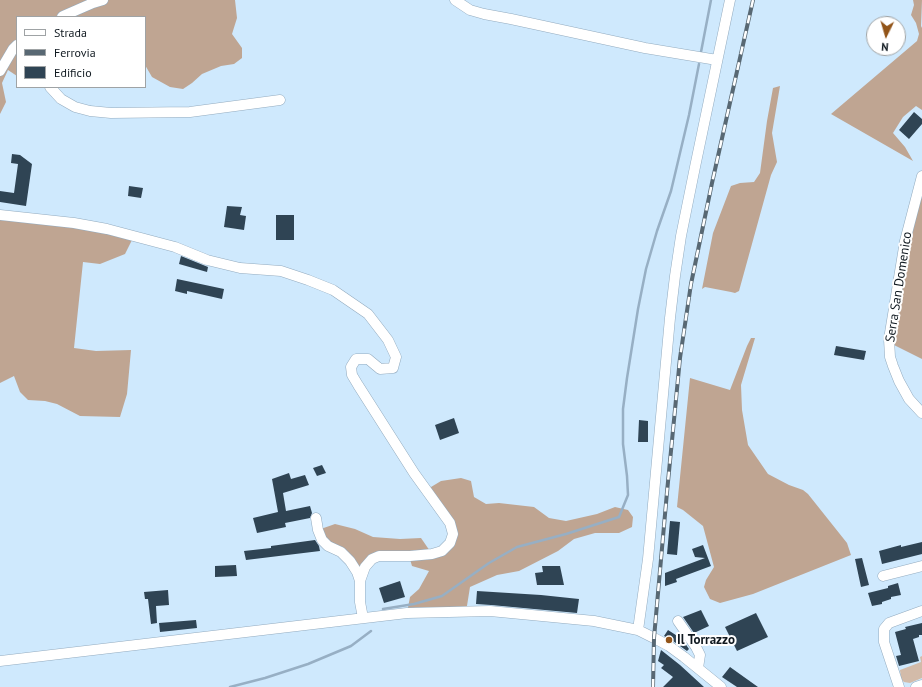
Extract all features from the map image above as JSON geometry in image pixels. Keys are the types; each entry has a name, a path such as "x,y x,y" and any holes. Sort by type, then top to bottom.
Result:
{"street":[{"path":"64,16 103,0"},
{"path":"455,0 470,10 484,14 645,48 717,60"},
{"path":"638,630 648,559 675,276 681,236 730,0"},
{"path":"0,71 13,48 16,46"},
{"path":"51,88 62,99 75,106 90,111 111,113 190,112 280,100"},
{"name":"Serra San Domenico","path":"922,176 905,241 888,339 890,357 899,381 909,399 922,413"},
{"path":"0,215 74,223 107,229 175,246 207,260 240,268 281,271 333,290 368,314 388,340 396,357 393,368 380,369 368,359 356,359 351,366 352,375 414,473 450,523 453,534 450,542 442,551 432,554 410,556 379,556 372,559 365,567 360,581"},
{"path":"316,518 318,530 322,540 328,546 341,552 350,561 357,572 360,581 360,602 363,618"},
{"path":"883,576 922,566"},
{"path":"0,660 407,613 490,611 594,621 638,630 669,646 722,687"},
{"path":"899,687 884,642 884,629 889,623 922,611"},
{"path":"678,621 696,647 700,656 698,668"},
{"path":"916,687 922,685"}],"shaded area":[{"path":"0,0 235,0 237,18 232,34 242,48 242,58 234,64 221,66 202,74 183,89 170,87 152,77 146,67 146,16 16,16 16,75 8,70 2,83 6,102 0,114"},
{"path":"913,0 922,0 922,110 916,106 903,117 893,133 905,147 913,161 831,114 899,56 906,56 906,50 917,41 919,34 916,23 911,15 914,5"},
{"path":"780,86 772,133 777,162 771,175 739,291 735,293 705,287 702,289 713,233 731,186 740,183 754,182 760,173 773,88"},
{"path":"922,186 922,359 892,344 903,264"},
{"path":"0,215 134,236 125,254 100,264 83,262 74,348 96,351 131,350 127,394 120,417 80,416 57,404 45,401 28,400 20,392 14,376 0,383"},
{"path":"751,338 755,338 741,385 742,410 748,445 768,474 789,485 803,490 808,494 847,543 851,555 753,594 720,603 710,599 704,587 706,580 714,567 703,526 677,507 690,378 730,390"},
{"path":"461,478 471,481 474,497 486,504 499,503 534,507 549,518 566,521 597,514 615,507 628,510 633,517 632,527 619,533 595,533 574,539 558,551 519,571 497,575 470,587 466,612 407,613 410,597 419,589 429,571 412,566 409,556 379,556 357,572 318,530 335,524 355,529 373,537 400,539 421,538 432,554 453,534 426,490 441,481"},
{"path":"922,656 922,678 910,683 904,682 901,679 900,670 921,662 920,657"}],"building":[{"path":"914,112 922,119 922,124 909,139 899,130"},
{"path":"12,154 20,155 32,164 26,206 0,202 0,191 14,193 18,164 11,163"},
{"path":"129,186 143,188 141,198 128,196"},
{"path":"227,206 242,207 240,215 246,216 244,230 224,227"},
{"path":"276,215 294,215 294,240 276,240"},
{"path":"181,256 208,267 207,272 179,264"},
{"path":"177,279 224,289 222,299 187,291 187,294 175,291"},
{"path":"836,346 866,351 864,360 834,355"},
{"path":"454,418 459,433 440,440 435,425"},
{"path":"639,420 648,421 648,442 638,442"},
{"path":"322,465 326,473 317,476 313,468"},
{"path":"289,473 291,479 305,475 309,485 283,493 286,511 310,506 312,513 310,518 285,523 286,527 257,533 253,518 278,512 272,479"},
{"path":"670,521 680,522 677,555 667,554"},
{"path":"315,540 320,551 246,560 244,551 271,548 271,546"},
{"path":"922,542 922,554 882,564 879,551 901,545 901,547"},
{"path":"703,545 711,566 676,579 677,582 665,586 665,573 705,558 695,557 692,549"},
{"path":"862,558 869,585 861,587 855,559"},
{"path":"236,565 237,576 215,577 215,566"},
{"path":"542,566 560,566 564,585 537,585 535,573 543,572"},
{"path":"400,581 405,597 384,603 379,588"},
{"path":"898,583 901,595 891,597 891,599 882,602 882,604 872,606 868,593 888,588 888,586"},
{"path":"168,590 169,605 156,606 157,623 151,624 148,599 145,599 144,592"},
{"path":"477,591 579,599 577,613 476,604"},
{"path":"701,610 709,626 694,633 683,617"},
{"path":"756,613 768,637 737,651 725,627"},
{"path":"196,620 197,628 160,632 159,623"},
{"path":"922,623 922,635 919,635 919,637 913,639 919,661 899,666 896,656 901,655 895,632 906,629 905,627"},
{"path":"668,630 682,639 689,649 687,651 664,636"},
{"path":"661,650 704,687 663,687 673,677 661,668 664,665 658,661"},
{"path":"730,667 758,687 737,687 722,677"}],"waterway":[{"path":"701,52 711,0"},
{"path":"383,609 414,604 442,596 489,563 517,547 566,534 619,517 628,495 623,444 623,409 638,309 646,269 671,191 689,115 699,64"},
{"path":"230,687 265,678 308,664 351,646 371,631"}],"railway":[{"path":"653,687 654,638 680,358 691,284 753,0"}],"place":[{"name":"Il Torrazzo","path":"669,640"}]}
